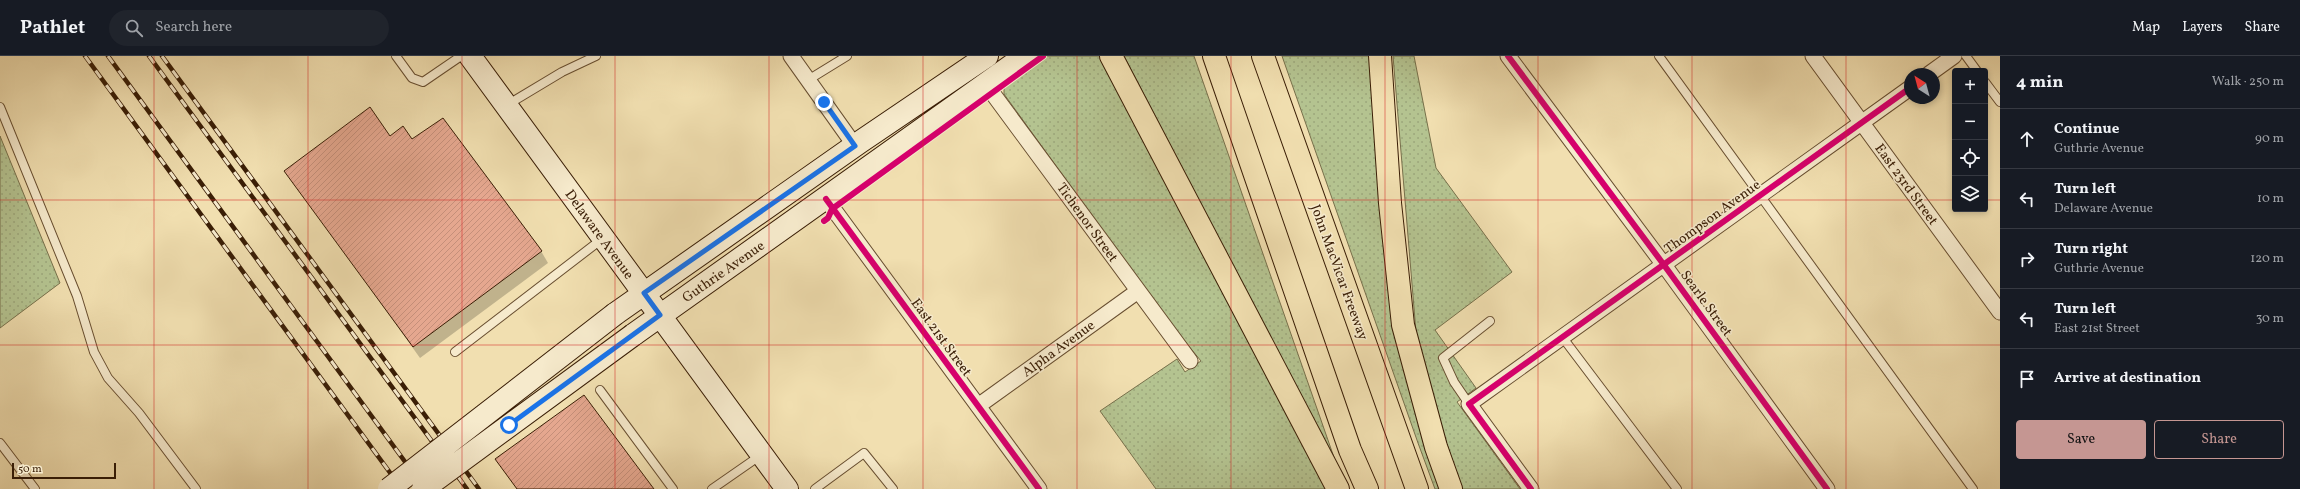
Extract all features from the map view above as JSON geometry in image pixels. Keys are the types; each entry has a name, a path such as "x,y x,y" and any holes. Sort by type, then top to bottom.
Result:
{"highway":[{"path":"1111,56 1338,489"},
{"path":"1214,56 1350,450 1366,489"},
{"name":"John MacVicar Freeway","path":"1262,56 1417,489"},
{"path":"1380,56 1390,203 1403,326 1436,447 1451,489"}],"main road":[{"name":"Delaware Avenue","path":"470,56 788,489"},
{"name":"Guthrie Avenue","path":"389,489 615,314 855,146 979,68 1025,56"},
{"name":"Guthrie Avenue","path":"423,489 633,334 826,199 979,68"}],"street":[{"path":"791,56 855,146"},
{"name":"Searle Street","path":"1508,56 1664,265 1827,489"},
{"name":"East 23rd Street","path":"1813,56 2000,312"},
{"path":"1937,68 1954,56"},
{"name":"Tichenor Street","path":"979,68 1190,362"},
{"name":"Thompson Avenue","path":"1469,404 1904,92"},
{"name":"East 21st Street","path":"826,199 1039,489"},
{"name":"Alpha Avenue","path":"978,406 1138,291"},
{"path":"1469,404 1531,489"}],"lane":[{"path":"396,56 412,78 423,82 461,56"},
{"path":"507,106 562,72 596,56"},
{"path":"808,80 847,56"},
{"path":"1659,56 1973,489"},
{"path":"1966,56 1975,68"},
{"path":"1988,86 2000,102"},
{"path":"0,107 77,296 94,352 108,378 139,413 196,489"},
{"path":"455,352 603,238"},
{"path":"1469,404 1454,382 1443,358 1490,321"},
{"path":"1563,338 1677,489"},
{"path":"600,390 673,489"},
{"path":"0,443 35,489"},
{"path":"814,489 864,453 892,489"},
{"path":"712,489 762,454"}],"green space":[{"path":"1036,56 1103,56 1327,489 1156,489 1100,411 1177,359 1185,372 1201,361 1168,321 1004,94 1004,83"},
{"path":"1124,56 1194,56 1337,466"},
{"path":"1282,56 1371,56 1441,489 1435,489 1418,443"},
{"path":"1393,56 1414,56 1436,168 1512,272 1435,330 1476,388 1457,402 1520,489 1462,489 1444,435 1416,332"},
{"path":"0,136 60,283 0,328"}],"building":[{"path":"370,107 390,136 403,126 412,139 443,118 542,251 413,347 284,171"},
{"path":"584,395 654,489 517,489 495,459"}],"railway":[{"path":"85,56 402,489"},
{"path":"108,56 425,489"},
{"path":"149,56 467,489"},
{"path":"162,56 479,489"}],"cycle path":[{"path":"824,221 828,218 832,209 1043,56"},
{"path":"1508,56 1664,265 1827,489"},
{"path":"1531,489 1469,404 1904,92"},
{"path":"826,199 1039,489"}],"route":[{"path":"509,425 660,315 644,293 855,146 824,102"}]}
